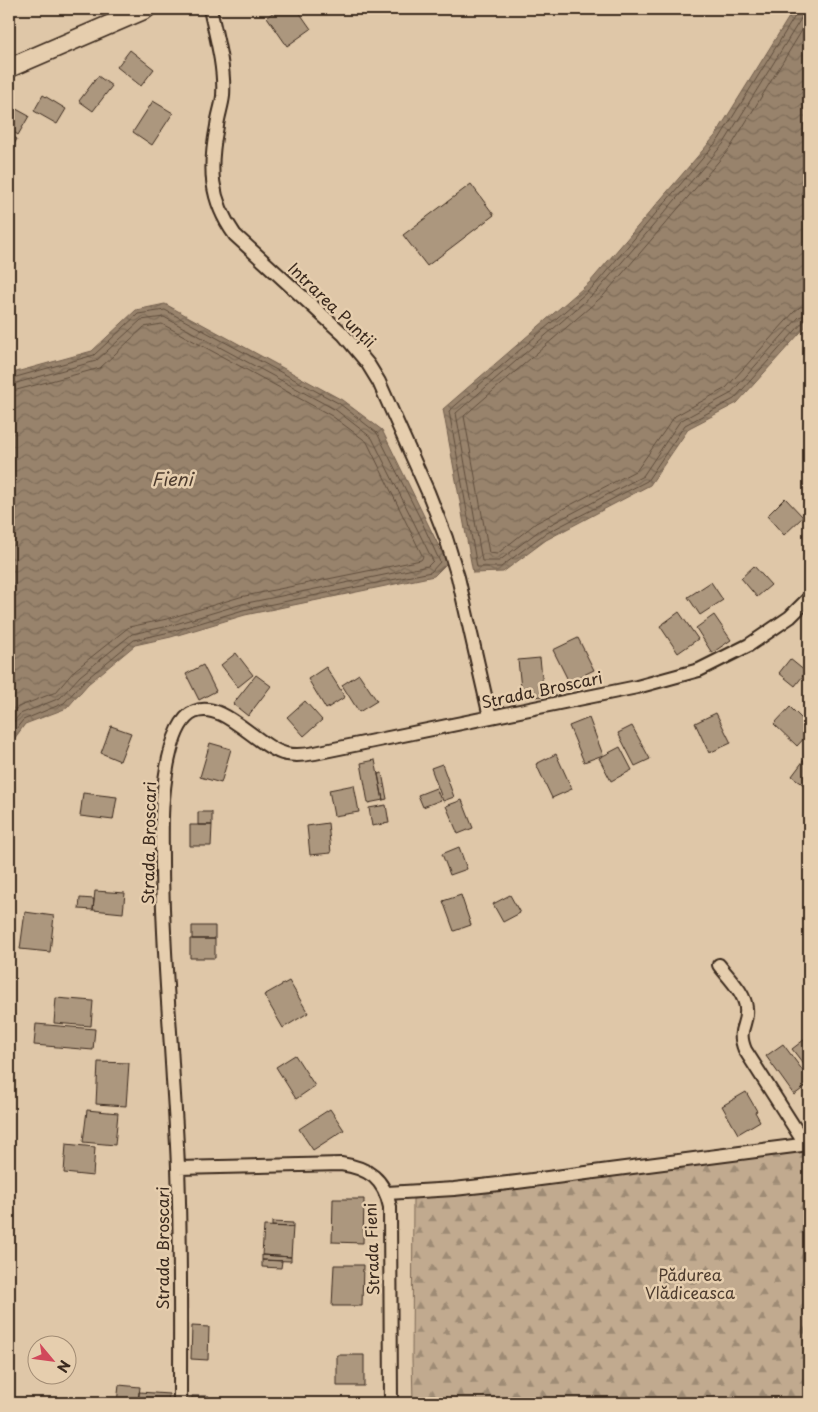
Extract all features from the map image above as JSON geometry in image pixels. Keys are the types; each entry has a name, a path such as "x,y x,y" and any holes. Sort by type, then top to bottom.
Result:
{"main road":[{"path":"9,68 146,9"}],"street":[{"name":"Intrarea Punții","path":"210,9 218,47 223,95 214,139 211,171 219,207 234,235 343,334 368,364 379,382 428,492 448,546 461,587 490,717"},
{"name":"Strada Broscari","path":"180,1403 178,1168 162,900 163,800 168,766 176,734 182,720 193,712 204,709 215,711 284,754 300,756 637,687 699,670 749,646 790,617 809,598"},
{"path":"387,1193 454,1189 517,1182 807,1144 745,1050 740,1033 746,1018 745,1001 720,965"},
{"name":"Strada Fieni","path":"178,1168 341,1164 354,1166 372,1175 381,1183 387,1193 390,1207 390,1403"}],"green space":[{"name":"Pădurea Vlădiceasca","path":"809,1149 809,1403 413,1403 413,1199"}],"water":[{"path":"794,9 809,9 808,324 737,403 689,428 650,485 546,540 503,572 473,573 443,409 590,282 715,136"},
{"name":"Fieni","path":"165,304 342,400 382,430 447,563 434,576 245,615 171,637 135,645 88,684 67,708 25,724 9,746 9,374 92,351 136,310"}],"building":[{"path":"278,9 297,9 311,29 287,46 267,17"},
{"path":"130,50 154,69 141,86 117,67"},
{"path":"98,76 112,86 93,111 79,101"},
{"path":"43,95 66,109 57,124 34,111"},
{"path":"153,101 173,113 152,145 133,132"},
{"path":"9,105 29,116 18,135 9,129"},
{"path":"9,134 17,139 9,153"},
{"path":"471,184 494,215 427,266 403,235"},
{"path":"785,498 803,517 784,535 767,516"},
{"path":"754,566 771,585 757,597 741,578"},
{"path":"711,582 723,600 700,615 688,597"},
{"path":"679,612 698,639 678,653 660,626"},
{"path":"714,615 731,640 712,653 696,628"},
{"path":"578,638 594,670 569,682 553,650"},
{"path":"236,653 253,675 238,687 221,665"},
{"path":"540,658 544,696 522,698 518,660"},
{"path":"790,659 806,672 795,686 779,673"},
{"path":"203,665 216,691 199,700 186,674"},
{"path":"326,667 345,697 326,709 308,679"},
{"path":"359,674 377,701 359,712 342,685"},
{"path":"256,675 271,686 248,716 233,704"},
{"path":"305,701 322,720 304,736 287,717"},
{"path":"790,707 809,726 809,733 797,746 774,724"},
{"path":"716,713 731,743 709,753 695,723"},
{"path":"589,718 603,755 584,762 569,726"},
{"path":"111,726 131,733 120,761 101,753"},
{"path":"632,726 650,759 635,766 618,733"},
{"path":"210,743 231,749 221,783 200,777"},
{"path":"620,747 632,770 611,781 599,758"},
{"path":"556,754 572,789 552,798 536,764"},
{"path":"807,756 809,758 809,789 792,776"},
{"path":"375,760 383,800 368,803 361,763"},
{"path":"442,764 454,797 443,801 431,768"},
{"path":"382,773 387,799 383,800 378,774"},
{"path":"354,785 359,812 334,816 329,790"},
{"path":"436,788 441,800 423,807 418,795"},
{"path":"83,793 117,797 113,820 80,816"},
{"path":"462,800 473,828 458,834 446,806"},
{"path":"386,805 389,823 372,826 369,808"},
{"path":"198,812 212,812 212,825 198,825"},
{"path":"328,823 331,853 310,855 307,826"},
{"path":"190,825 212,825 211,846 190,846"},
{"path":"459,847 467,869 450,875 442,854"},
{"path":"95,891 125,893 123,913 93,910"},
{"path":"461,895 471,925 454,931 443,901"},
{"path":"510,895 520,913 503,922 493,904"},
{"path":"80,898 94,899 93,910 79,909"},
{"path":"25,912 54,916 50,952 20,949"},
{"path":"192,926 215,926 215,939 192,939"},
{"path":"190,939 215,939 215,958 190,958"},
{"path":"289,981 308,1013 283,1028 264,995"},
{"path":"56,998 93,1001 91,1026 54,1023"},
{"path":"36,1024 95,1029 93,1050 34,1045"},
{"path":"809,1036 809,1071 792,1049"},
{"path":"783,1044 809,1079 809,1084 794,1095 766,1056"},
{"path":"295,1055 315,1086 296,1099 276,1067"},
{"path":"98,1062 129,1063 126,1106 96,1104"},
{"path":"746,1092 757,1111 755,1112 760,1121 738,1134 722,1106"},
{"path":"330,1109 344,1130 313,1150 299,1129"},
{"path":"87,1110 118,1113 115,1145 83,1142"},
{"path":"66,1144 95,1147 93,1176 64,1173"},
{"path":"333,1199 364,1199 363,1243 332,1242"},
{"path":"272,1222 293,1223 293,1227 272,1226"},
{"path":"264,1226 293,1227 291,1257 262,1255"},
{"path":"262,1255 291,1257 291,1261 262,1260"},
{"path":"262,1260 282,1261 281,1268 262,1267"},
{"path":"334,1265 363,1265 362,1306 332,1306"},
{"path":"192,1326 209,1327 208,1360 191,1359"},
{"path":"337,1355 364,1355 364,1386 337,1386"},
{"path":"119,1385 140,1387 138,1403 117,1403"},
{"path":"139,1392 169,1394 168,1403 138,1403"},
{"path":"192,1396 209,1396 208,1403 192,1403"}]}
